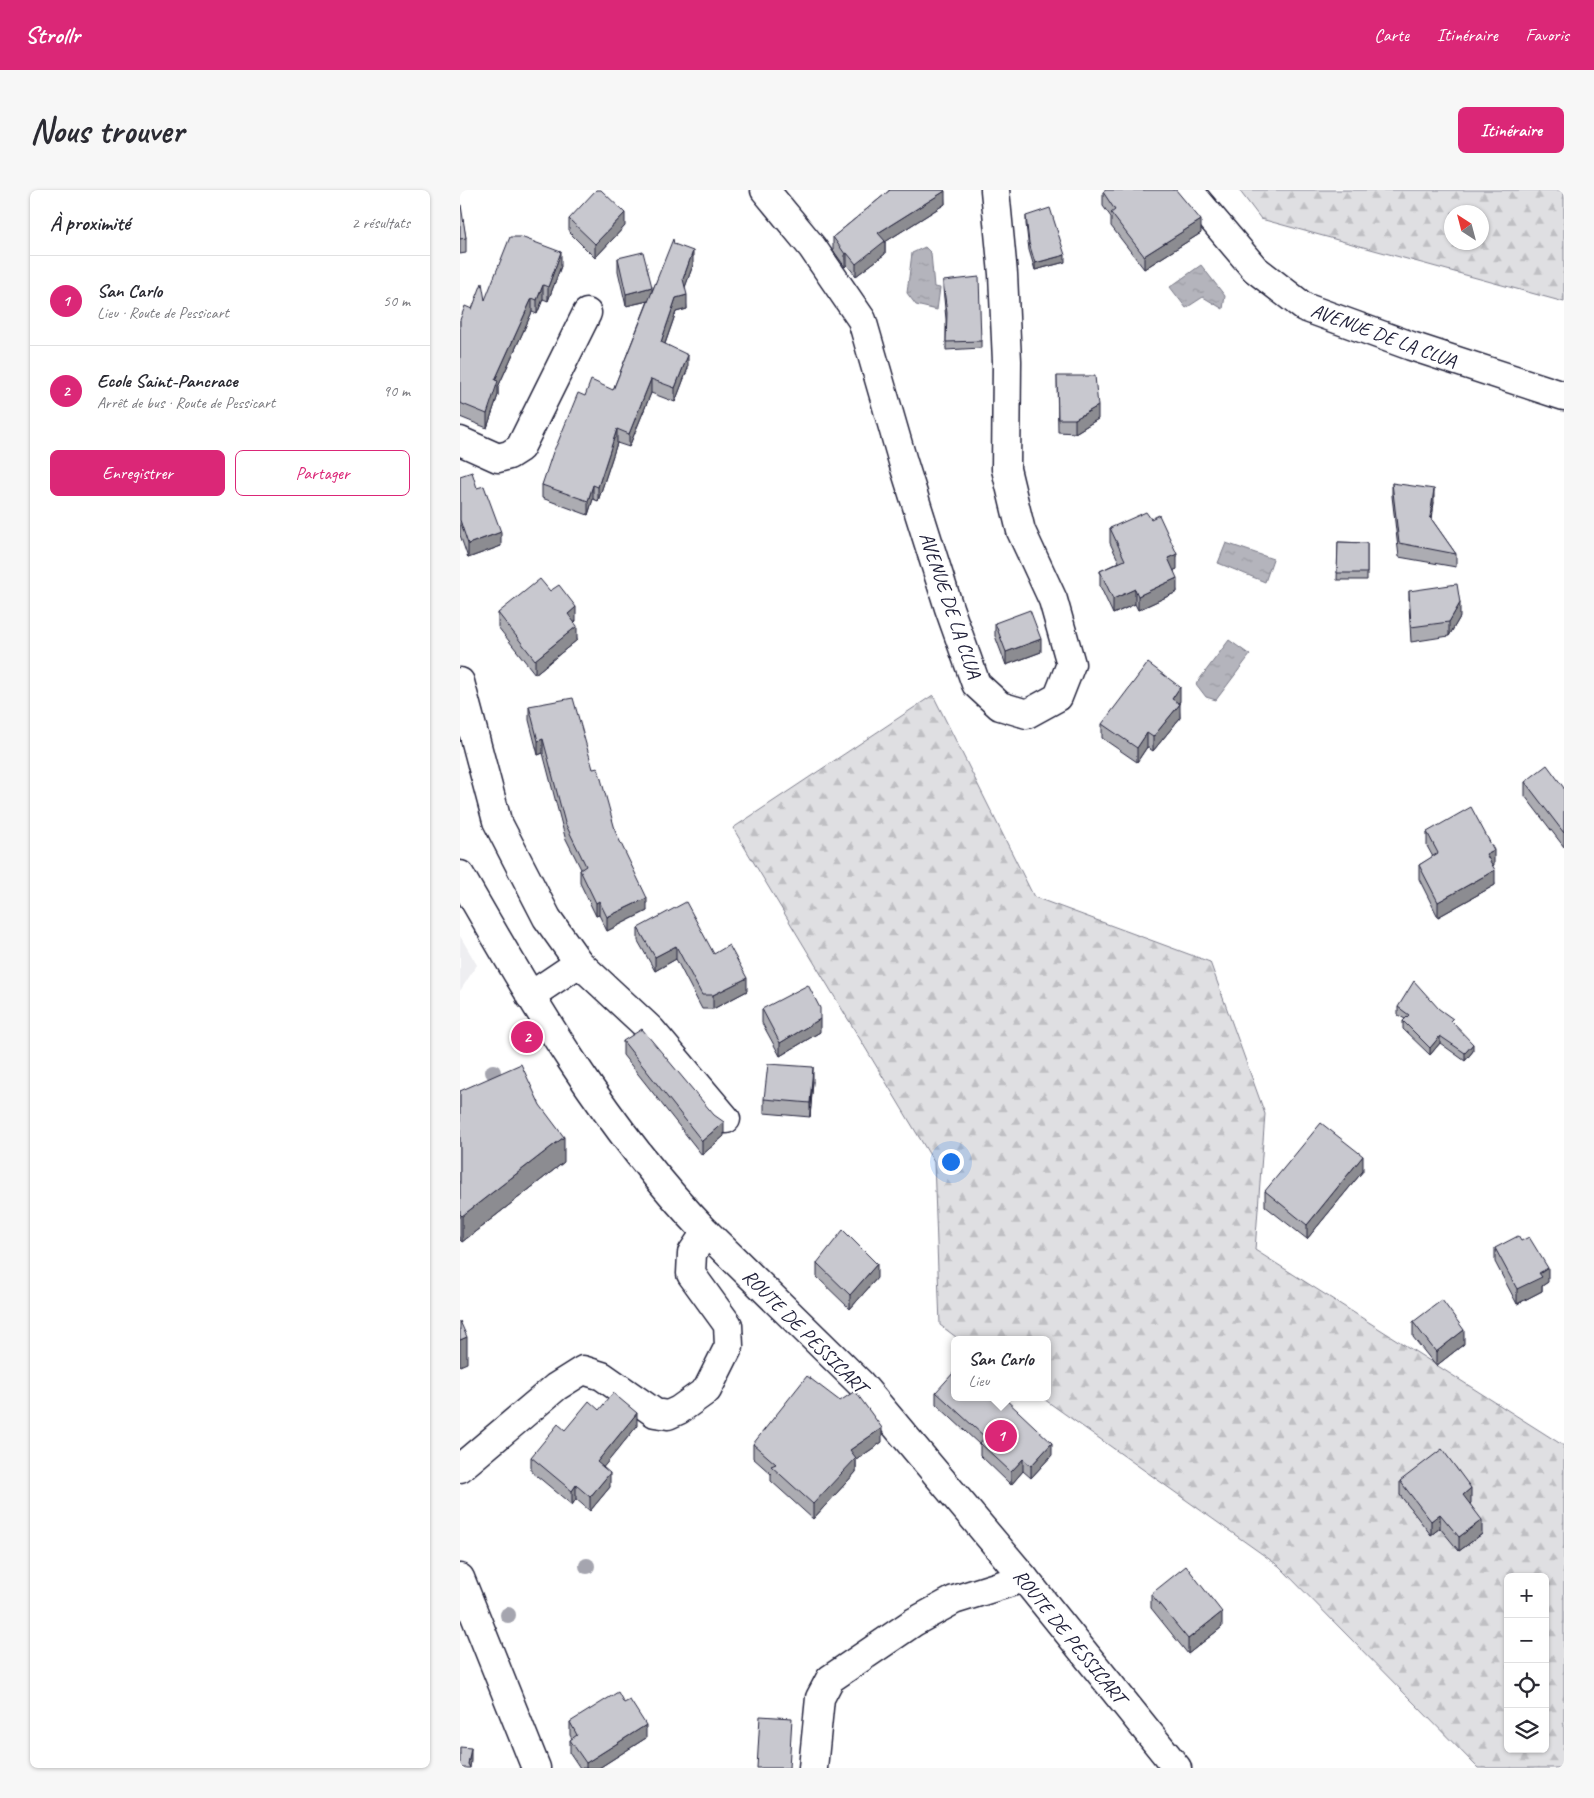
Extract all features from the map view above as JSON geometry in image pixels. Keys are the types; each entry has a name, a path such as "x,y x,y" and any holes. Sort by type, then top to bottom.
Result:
{"street":[{"name":"AVENUE DE LA CLUA","path":"765,190 812,247 862,320 915,498 976,684 1000,706 1027,714 1058,697 1071,664 1053,600 1021,531 1006,469 1007,361 1003,274 995,190"},
{"name":"AVENUE DE LA CLUA","path":"1188,190 1255,269 1304,307 1411,346 1564,396"},
{"path":"460,441 498,458 509,456 520,448 587,313"},
{"path":"460,682 497,821 547,918 579,963 651,1030 726,1119"},
{"name":"ROUTE DE PESSICART","path":"460,875 549,1028 635,1150 706,1232 860,1383 1024,1578 1177,1768"},
{"path":"530,996 579,963"},
{"path":"460,1468 556,1386 583,1370 602,1376 655,1413 668,1415 679,1410 706,1390 729,1346 728,1325 691,1274 692,1252 706,1232"},
{"path":"460,1578 536,1768"},
{"path":"813,1768 820,1698 830,1679 914,1622 954,1600 1024,1578"}],"shaded area":[{"path":"460,936 477,965 460,991"}],"green space":[{"path":"1239,190 1564,190 1564,302 1261,219"},
{"path":"933,695 1034,897 1210,962 1265,1114 1255,1250 1564,1446 1564,1768 1478,1768 1279,1566 1047,1401 1051,1401 1051,1336 955,1336 940,1325 934,1162 733,828"}],"water":[{"path":"925,247 931,253 934,287 940,288 937,310 916,305 907,293 912,253"},
{"path":"1201,265 1225,296 1223,309 1203,297 1186,308 1170,287"},
{"path":"1226,543 1273,559 1265,582 1218,563"},
{"path":"1229,640 1250,655 1216,700 1206,697 1196,684"}],"building":[{"path":"596,190 601,190 625,213 595,244 569,219"},
{"path":"890,190 945,191 878,233 885,241 856,264 847,253 845,254 833,237"},
{"path":"1106,190 1176,190 1201,220 1144,256 1111,213 1115,210 1103,192"},
{"path":"460,205 466,238 460,239"},
{"path":"1050,208 1065,255 1035,263 1029,243 1026,216"},
{"path":"510,237 521,237 561,252 548,287 543,285 537,300 532,298 495,380 498,381 487,414 460,403 460,320 465,306 472,309 482,283 485,300"},
{"path":"673,239 674,244 693,251 683,279 687,295 676,298 661,342 688,355 675,388 651,379 629,434 617,429 598,487 593,485 588,501 542,485 553,452 578,393 585,396 591,380 613,390"},
{"path":"643,252 652,287 626,294 618,258"},
{"path":"979,277 981,341 946,342 947,313 943,281"},
{"path":"1057,376 1095,376 1098,406 1075,419 1058,419"},
{"path":"472,472 477,488 484,486 501,532 468,544 460,520 460,476"},
{"path":"1392,483 1434,489 1430,517 1456,554 1399,543"},
{"path":"1146,512 1151,519 1159,515 1177,554 1168,558 1177,578 1138,596 1135,589 1113,599 1100,571 1125,560 1110,528"},
{"path":"1338,542 1367,543 1367,573 1337,573"},
{"path":"540,579 550,591 559,585 576,607 568,614 577,626 535,660 498,613"},
{"path":"1457,584 1460,603 1449,622 1411,627 1409,591"},
{"path":"1030,610 1041,639 1006,652 995,623"},
{"path":"1148,663 1180,687 1172,699 1180,704 1153,737 1147,733 1137,748 1102,724"},
{"path":"573,698 593,769 598,768 616,833 647,898 607,917 599,901 596,903 580,870 586,866 565,823 543,739 538,741 529,706"},
{"path":"1547,765 1564,788 1564,833 1525,782"},
{"path":"1471,807 1494,850 1486,854 1495,870 1438,902 1419,865 1438,853 1427,832"},
{"path":"686,902 714,954 729,945 747,978 713,995 702,995 676,946 655,957 638,928"},
{"path":"1414,981 1439,1009 1453,1019 1451,1021 1473,1044 1465,1053 1440,1036 1430,1048 1403,1021 1409,1015 1398,1007"},
{"path":"808,985 820,1008 820,1019 780,1043 762,1009"},
{"path":"642,1029 714,1115 724,1122 702,1141 623,1041"},
{"path":"521,1064 540,1105 564,1137 462,1216 460,1214 460,1091"},
{"path":"768,1064 813,1067 810,1103 764,1099"},
{"path":"1321,1123 1363,1156 1307,1225 1265,1191"},
{"path":"843,1230 877,1264 850,1295 817,1263"},
{"path":"1518,1236 1521,1241 1529,1237 1548,1268 1539,1273 1542,1277 1517,1289 1495,1248"},
{"path":"1442,1300 1464,1330 1436,1352 1413,1322"},
{"path":"460,1321 467,1337 460,1340"},
{"path":"951,1375 951,1401 1007,1401 1052,1443 1031,1466 1023,1459 1011,1472 980,1443 985,1437 936,1392"},
{"path":"807,1376 840,1401 855,1391 882,1428 850,1450 856,1458 813,1504 771,1466 776,1464 753,1444"},
{"path":"613,1393 637,1413 597,1462 610,1473 590,1497 576,1485 572,1491 531,1457 558,1424 565,1430 589,1401 599,1410"},
{"path":"1442,1449 1471,1488 1463,1495 1482,1520 1459,1537 1440,1514 1431,1521 1400,1481"},
{"path":"1186,1566 1222,1612 1188,1639 1151,1594"},
{"path":"618,1692 624,1703 630,1700 646,1725 586,1763 570,1740 577,1735 570,1722"},
{"path":"760,1716 792,1718 789,1768 757,1768"},
{"path":"460,1747 471,1748 468,1764 470,1768 460,1768"}],"place":[{"name":"Ecole Saint-Pancrace","path":"527,1037"},
{"name":"San Carlo","path":"1001,1436"}]}
